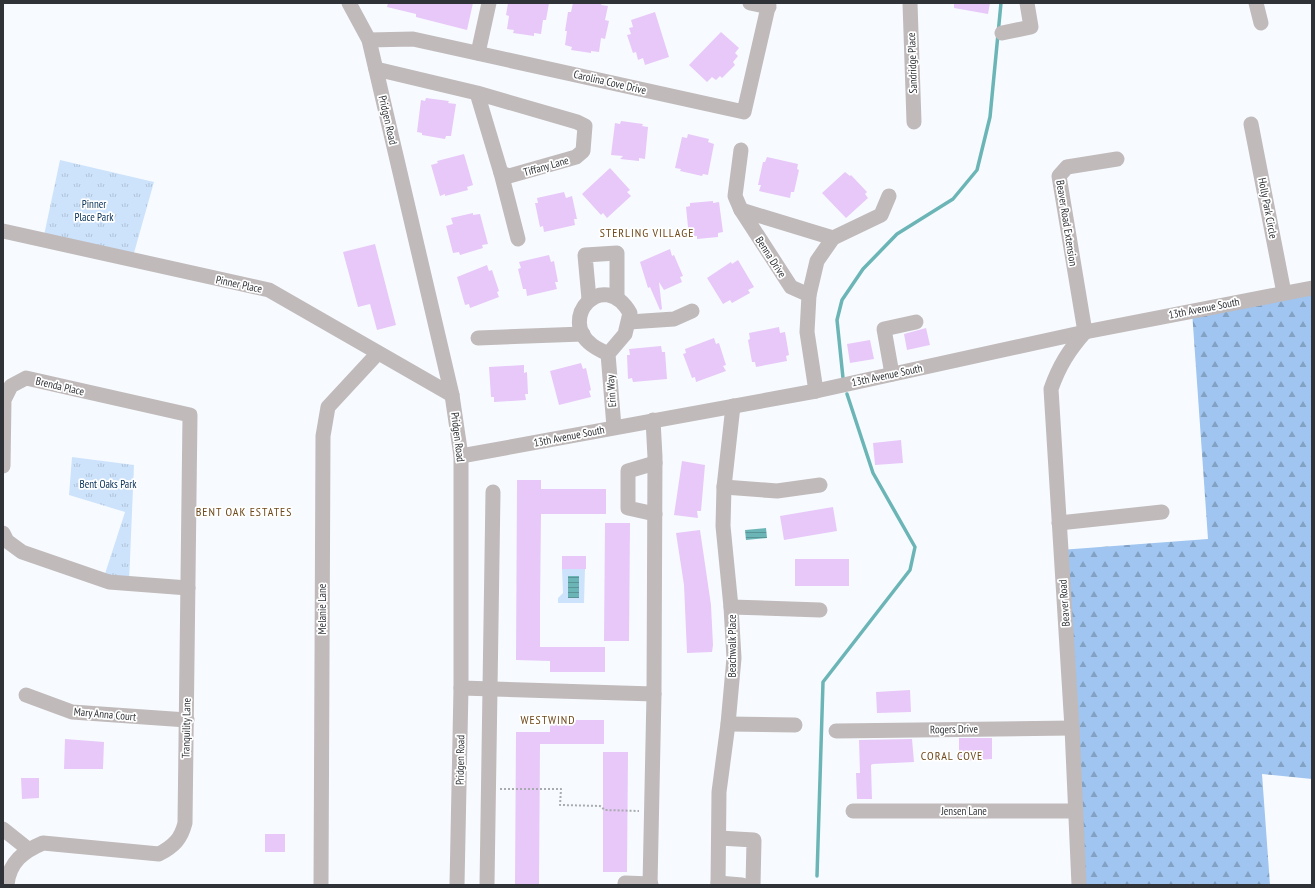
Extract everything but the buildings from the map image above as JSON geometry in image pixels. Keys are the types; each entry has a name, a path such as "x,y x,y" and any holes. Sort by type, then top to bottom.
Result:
{"street":[{"name":"Pridgen Road","path":"349,3 369,40 452,395 461,456 461,688 457,885"},
{"path":"478,53 490,3"},
{"path":"750,3 769,5"},
{"name":"Sandridge Place","path":"910,3 914,122"},
{"path":"1002,33 1030,27 1027,3"},
{"path":"1256,3 1261,23"},
{"name":"Carolina Cove Drive","path":"369,40 413,39 744,112 769,5"},
{"name":"Tiffany Lane","path":"376,69 477,93 577,122 585,126 583,151 576,157 509,176 501,173"},
{"path":"477,93 501,173 518,239"},
{"name":"Holly Park Circle","path":"1251,124 1284,292"},
{"name":"Benna Drive","path":"740,150 735,196 741,210 791,287 809,295"},
{"name":"Beaver Road Extension","path":"1085,332 1059,176 1066,167 1118,159"},
{"path":"816,391 807,332 809,295 817,261 833,238 881,215 889,196"},
{"name":"Benna Drive","path":"741,210 833,238"},
{"name":"Pinner Place","path":"3,231 269,290 452,395"},
{"path":"589,299 584,255 617,253 617,298"},
{"name":"13th Avenue South","path":"461,456 816,391 1085,332 1284,292 1312,288"},
{"path":"600,295 611,295 617,298 621,300 630,313 629,322 624,334 608,354 591,345 583,334 579,320 581,311 589,299 600,295"},
{"path":"629,322 674,319 692,311"},
{"path":"892,374 884,330 916,322"},
{"name":"Beaver Road","path":"1079,885 1072,728 1051,389 1057,370 1068,352 1085,332"},
{"path":"478,338 583,334"},
{"name":"Melanie Lane","path":"321,885 323,436 328,407 378,353"},
{"name":"Erin Way","path":"608,354 614,427"},
{"name":"Brenda Place","path":"3,466 4,400 7,381 26,378 190,415"},
{"name":"Beachwalk Place","path":"718,884 719,792 728,724 734,658 731,607 723,526 724,487 734,406"},
{"name":"Tranquility Lane","path":"7,885 14,861 28,849 44,843 159,854 170,848 182,836 186,823 190,415"},
{"path":"625,885 625,883 650,885 654,694 655,463 653,420"},
{"path":"655,463 628,471 628,508 655,514"},
{"path":"724,487 777,491 820,485"},
{"path":"486,885 491,688 493,492"},
{"path":"1059,524 1162,512"},
{"path":"3,533 7,541 22,552 109,582 188,588"},
{"path":"731,607 820,610"},
{"path":"461,688 654,694"},
{"name":"Mary Anna Court","path":"26,695 72,712 186,720"},
{"path":"728,724 794,725"},
{"name":"Rogers Drive","path":"836,730 1072,728"},
{"name":"Jensen Lane","path":"853,811 1075,811"},
{"path":"3,829 28,849"},
{"path":"719,838 754,840 753,885"},
{"path":"718,884 742,885"}],"path":[{"path":"489,789 561,790 560,805 600,806 605,810 652,811"}],"green space":[{"name":"Pinner Place Park","path":"60,160 154,182 132,260 43,240"},
{"path":"1312,290 1312,779 1262,774 1270,885 1079,885 1060,550 1208,539 1192,311"},
{"name":"Bent Oaks Park","path":"72,457 134,465 129,583 103,580 125,512 69,495"},
{"path":"562,569 585,569 584,603 558,603 558,598 563,593"}],"shaded area":[{"path":"766,528 767,538 746,540 745,530"},
{"path":"568,576 579,576 579,598 568,598"}],"waterway":[{"path":"843,378 837,320 842,300 863,269 897,234 953,199 977,170 990,117 1001,3"},
{"path":"817,876 823,682 910,570 915,547 873,473 847,394"}],"district":[{"name":"STERLING VILLAGE","path":"647,232"},
{"name":"BENT OAK ESTATES","path":"244,511"},
{"name":"WESTWIND","path":"548,719"},
{"name":"CORAL COVE","path":"952,755"}]}
